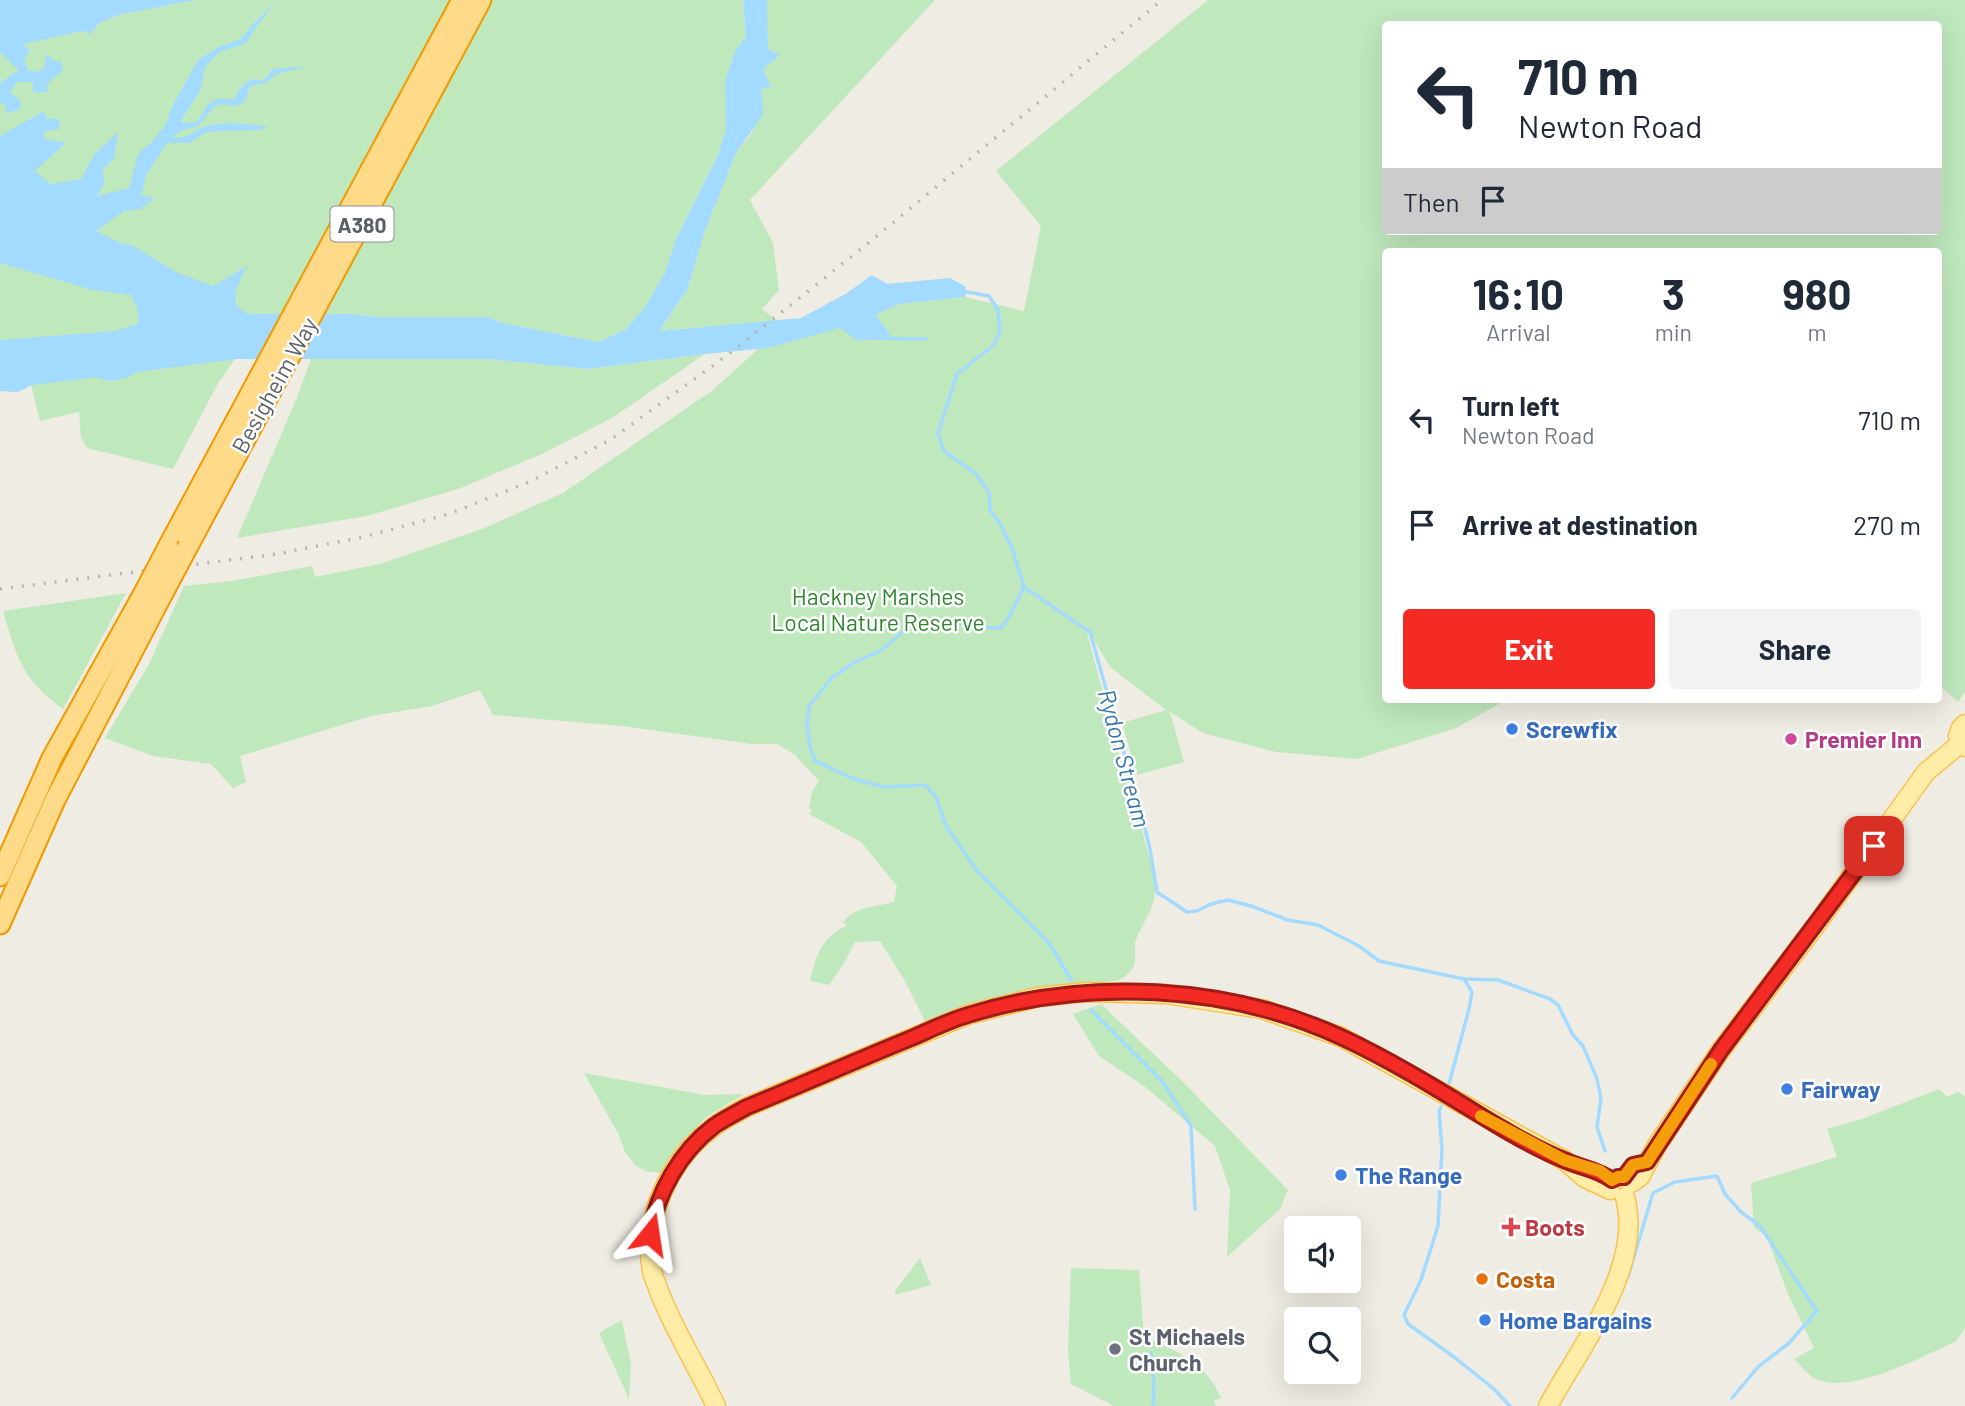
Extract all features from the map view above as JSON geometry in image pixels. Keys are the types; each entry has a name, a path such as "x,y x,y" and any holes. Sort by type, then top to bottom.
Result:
{"highway":[{"name":"Besigheim Way","path":"2,869 74,716 154,592 188,546 231,445 462,0"},
{"name":"Besigheim Way","path":"3,917 154,592 168,547 231,445 481,0"},
{"name":"A380","path":"0,934 3,917"}],"main road":[{"path":"1548,1406 1615,1286 1624,1259 1627,1230 1620,1187 1633,1165 1647,1162 1721,1050 1926,772 1963,745 1959,732 1965,724"},
{"path":"716,1406 671,1322 652,1272 650,1234 653,1213 677,1166 691,1147 714,1126 747,1107 967,1015 1038,998 1086,992 1166,994 1262,1009 1341,1037 1498,1126 1564,1160 1600,1171 1620,1187"}],"green space":[{"path":"196,0 743,0 746,37 735,51 725,81 726,129 718,155 677,237 665,272 646,306 625,330 598,342 503,323 487,317 303,314 280,359 235,359 217,385 173,469 87,448 81,438 79,412 40,421 31,385 18,392 0,391 0,37 45,38 83,31 118,15"},
{"path":"767,0 935,0 750,200 773,243 779,290 762,309 777,321 659,331 687,290 705,231 736,153 753,131"},
{"name":"Hackney Marshes Local Nature Reserve","path":"1208,0 1965,0 1965,692 1958,702 1942,688 1942,248 1382,248 1382,703 1501,703 1456,728 1357,759 1276,752 1203,733 1170,712 1184,762 1137,775 1122,723 1166,710 1110,667 1085,625 1158,889 1154,893 1153,904 1135,943 1134,965 1128,974 1119,980 1006,995 925,1021 905,981 880,941 855,942 829,985 810,981 821,948 832,935 847,926 843,922 860,910 894,902 897,886 861,842 809,814 812,811 809,809 812,792 819,781 794,754 777,744 752,744 622,726 493,715 480,690 432,706 371,716 240,756 246,782 233,788 211,764 153,756 105,738 150,662 184,586 232,581 312,566 315,577 380,564 482,529 563,493 713,390 758,349 840,328 890,334 874,315 899,304 965,297 1024,311 1041,226 996,171"},
{"path":"705,354 612,418 542,454 458,489 367,516 237,538 311,359 489,359 587,369"},
{"path":"126,593 63,709 38,688 23,666 3,611"},
{"path":"1101,1004 1184,1083 1288,1190 1280,1209 1227,1257 1230,1190 1215,1146 1144,1086 1099,1056 1073,1014"},
{"path":"584,1073 705,1095 744,1094 706,1117 681,1145 664,1173 645,1171 635,1165 625,1152 619,1135"},
{"path":"1939,1089 1947,1097 1958,1092 1965,1095 1965,1328 1956,1341 1865,1379 1829,1382 1814,1378 1794,1359 1814,1348 1788,1294 1767,1237 1754,1227 1751,1183 1837,1157 1827,1129 1862,1119"},
{"path":"920,1258 931,1285 895,1295 895,1291"},
{"path":"1071,1268 1139,1270 1144,1337 1180,1354 1200,1368 1216,1387 1222,1400 1220,1398 1214,1401 1216,1406 1114,1406 1071,1384 1068,1352"},
{"path":"622,1320 631,1365 629,1399 599,1333"}],"water":[{"path":"0,0 196,0 118,15 98,24 91,34 83,31 23,44 30,50 24,61 28,70 38,72 45,67 46,54 55,61 61,61 63,70 47,84 48,92 33,93 33,82 17,82 10,92 21,102 20,110 6,113 6,106 0,102 0,83 19,70 0,52"},
{"path":"278,0 246,43 220,52 205,67 201,89 180,122 196,123 214,100 233,100 251,79 263,81 273,69 307,66 276,74 266,83 250,86 244,103 215,106 198,126 180,131 172,138 184,137 215,124 269,127 204,133 190,143 167,143 146,175 141,196 155,197 141,209 124,211 96,231 133,246 178,273 214,286 247,266 236,289 235,304 247,314 487,317 503,323 598,342 625,330 646,306 665,272 677,237 718,155 726,129 725,81 735,51 746,37 743,0 767,0 768,49 780,55 763,69 771,87 761,89 763,115 736,153 705,231 687,290 659,331 801,318 847,293 872,275 887,284 950,278 966,287 965,297 899,304 875,315 891,335 858,341 840,328 768,348 587,369 489,359 236,359 137,372 117,380 97,377 32,385 18,392 0,391 0,340 116,331 138,324 138,309 131,295 93,290 0,263 0,136 44,111 47,119 59,119 60,129 45,131 44,139 66,143 35,171 50,184 81,179 94,155 118,132 114,159 102,170 105,182 97,196 129,188 138,154 166,124 173,105 198,60 218,47 241,39"}],"waterway":[{"name":"Rydon Stream","path":"961,291 989,296 998,310 1000,330 995,344 957,374 938,433 944,451 976,474 989,492 990,510 1002,527 1013,551 1024,587 1090,632 1141,813 1157,892 1187,912 1228,900 1251,906 1288,920 1318,925 1359,946 1379,961 1464,979 1472,992 1449,1084"},
{"path":"869,338 926,339"},
{"path":"1024,587 1001,628 922,620 908,628 880,651 853,663 832,678 809,706 807,723 815,761 854,779 884,787 925,785 936,797 946,826 978,872 1049,943 1071,980"},
{"path":"1465,979 1498,980 1550,999 1558,1005 1573,1035 1583,1046 1597,1079 1601,1098 1597,1127 1605,1151"},
{"path":"1091,1010 1162,1081 1191,1126 1195,1209"},
{"name":"Rydon Stream","path":"1441,1107 1438,1226 1421,1280 1404,1315 1408,1324 1494,1389 1510,1406"},
{"path":"1628,1277 1653,1193 1675,1182 1717,1176 1725,1194 1740,1211 1760,1226 1817,1311 1789,1343 1758,1367 1732,1398"},
{"path":"1151,1353 1153,1406"}],"railway":[{"path":"0,589 277,554 363,537 449,514 529,482 610,440 729,354 866,245 1162,0"}],"slow traffic":[{"path":"1481,1116 1564,1160 1600,1171 1612,1180 1624,1177 1633,1165 1647,1162 1711,1064"}],"place":[{"name":"Screwfix","path":"1512,729"},
{"name":"Premier Inn","path":"1791,739"},
{"name":"Fairway","path":"1787,1089"},
{"name":"The Range","path":"1341,1175"},
{"name":"Boots","path":"1511,1227"},
{"name":"Costa","path":"1482,1279"},
{"name":"Home Bargains","path":"1485,1320"},
{"name":"St Michaels Church","path":"1115,1349"}],"route":[{"path":"650,1234 653,1213 677,1166 691,1147 714,1126 747,1107 967,1015 1038,998 1086,992 1144,992 1214,999 1262,1009 1312,1025 1355,1044 1498,1126 1564,1160 1600,1171 1612,1180 1624,1177 1633,1165 1647,1162 1721,1050 1874,846"}]}
